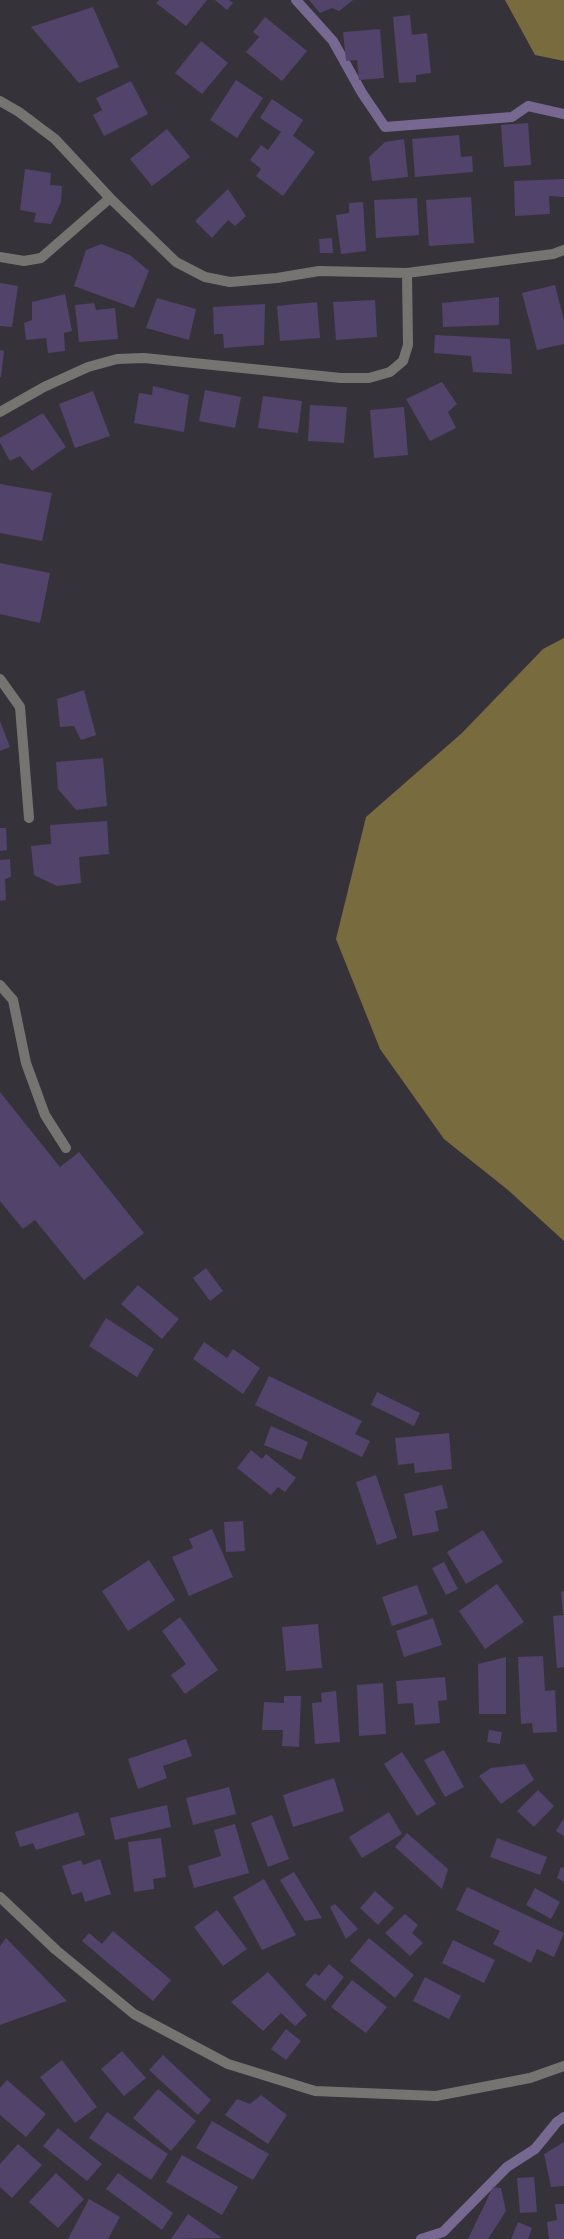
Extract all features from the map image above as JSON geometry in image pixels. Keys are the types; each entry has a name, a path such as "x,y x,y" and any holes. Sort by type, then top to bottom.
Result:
{"street":[{"path":"0,101 19,112 55,139 110,198 176,262 205,277 230,282 277,278 319,271 407,273 553,254 564,250"},
{"path":"0,257 24,261 41,258 110,198"},
{"path":"0,412 52,383 88,367 117,359 144,358 341,378 369,378 390,372 403,361 408,346 407,273"},
{"path":"0,680 20,707 29,818"},
{"path":"0,985 13,1000 26,1063 45,1114 66,1148"},
{"path":"0,1897 56,1950 134,2014 228,2064 316,2091 436,2096 530,2078 564,2066"}],"shaded area":[{"path":"505,0 564,0 564,61 535,55"},
{"path":"564,638 564,1241 508,1190 444,1139 380,1049 336,939 366,817 462,733 543,649"}],"building":[{"path":"159,0 207,0 186,26 156,3"},
{"path":"215,0 229,0 233,3 227,10"},
{"path":"309,0 353,0 339,11 332,8 320,13"},
{"path":"93,7 119,67 79,83 31,27"},
{"path":"410,15 412,35 427,33 431,73 416,75 416,82 399,83 393,17"},
{"path":"265,17 307,51 282,81 246,52 259,37 253,32"},
{"path":"380,29 384,78 359,80 357,60 346,61 343,32"},
{"path":"201,41 228,63 202,94 175,73"},
{"path":"236,80 263,98 237,138 210,120"},
{"path":"131,81 148,114 104,136 93,115 102,110 96,98"},
{"path":"272,99 303,120 293,136 315,152 283,196 256,176 261,169 250,160 261,145 268,150 281,132 260,118"},
{"path":"528,123 531,165 504,167 501,125"},
{"path":"167,129 190,157 152,186 130,159"},
{"path":"459,135 461,157 472,156 473,172 415,177 412,139"},
{"path":"404,139 408,177 372,181 369,157 385,142"},
{"path":"25,169 51,173 50,185 62,186 61,202 51,224 34,222 36,213 20,210"},
{"path":"564,179 564,197 549,196 550,214 515,216 514,181"},
{"path":"228,189 246,216 235,226 228,220 212,238 195,221"},
{"path":"471,197 474,243 429,246 426,200"},
{"path":"417,198 419,235 376,238 374,200"},
{"path":"363,202 366,251 341,254 336,215 349,213 349,203"},
{"path":"332,238 333,253 320,253 319,239"},
{"path":"101,244 130,255 149,271 134,308 74,286 86,250"},
{"path":"0,283 18,286 12,327 0,326"},
{"path":"555,285 564,320 564,344 537,350 522,293"},
{"path":"65,294 72,331 64,333 65,351 48,353 46,338 26,340 24,323 32,320 32,302"},
{"path":"499,297 499,325 443,327 442,303"},
{"path":"157,298 196,309 189,340 146,328"},
{"path":"375,300 377,337 336,340 333,302"},
{"path":"317,302 320,338 280,341 277,306"},
{"path":"94,303 96,310 115,308 118,339 79,342 75,305"},
{"path":"265,304 264,345 224,348 223,334 214,334 213,307"},
{"path":"435,335 510,339 512,374 473,372 471,356 434,353"},
{"path":"0,350 4,351 1,377 0,377"},
{"path":"442,382 457,404 448,412 456,428 430,441 406,399"},
{"path":"153,386 189,395 184,432 134,423 139,393 152,395"},
{"path":"205,390 241,397 235,428 199,421"},
{"path":"93,391 110,436 75,448 59,404"},
{"path":"263,396 302,401 298,433 258,428"},
{"path":"310,405 347,407 344,443 308,441"},
{"path":"404,407 408,455 374,458 370,410"},
{"path":"43,413 66,447 32,471 20,456 10,461 0,443 0,438"},
{"path":"0,484 52,493 42,541 0,533"},
{"path":"0,563 50,573 40,623 0,614"},
{"path":"84,690 96,735 81,740 74,726 60,727 57,699"},
{"path":"0,721 10,747 0,751"},
{"path":"103,758 107,806 76,810 58,789 56,762"},
{"path":"107,821 109,854 79,857 81,883 57,886 34,875 31,846 51,844 50,825"},
{"path":"0,828 6,828 7,850 0,851"},
{"path":"10,859 11,877 5,879 6,900 0,901 0,860"},
{"path":"0,1092 60,1167 79,1152 144,1233 84,1280 35,1220 23,1229 0,1201"},
{"path":"206,1268 223,1291 210,1301 193,1278"},
{"path":"138,1285 179,1319 162,1339 121,1304"},
{"path":"106,1318 154,1349 137,1377 89,1346"},
{"path":"204,1342 227,1358 233,1349 260,1368 243,1394 193,1359"},
{"path":"269,1376 362,1421 355,1434 370,1441 362,1457 255,1405"},
{"path":"377,1392 420,1413 414,1426 371,1405"},
{"path":"271,1426 308,1442 301,1460 264,1445"},
{"path":"449,1433 452,1469 415,1473 414,1463 398,1465 395,1438"},
{"path":"251,1450 262,1459 266,1454 296,1478 285,1492 278,1487 271,1495 237,1468"},
{"path":"376,1475 397,1538 377,1545 356,1482"},
{"path":"442,1485 448,1508 435,1511 439,1531 413,1536 404,1494"},
{"path":"243,1521 245,1551 226,1552 224,1522"},
{"path":"212,1529 233,1577 189,1596 172,1557 193,1548 189,1539"},
{"path":"483,1530 503,1562 466,1584 447,1552"},
{"path":"149,1560 175,1600 128,1631 102,1591"},
{"path":"444,1562 458,1589 446,1595 432,1568"},
{"path":"497,1584 524,1622 485,1649 459,1611"},
{"path":"417,1585 428,1614 392,1626 382,1597"},
{"path":"564,1591 564,1614 563,1614 561,1592"},
{"path":"564,1615 564,1667 557,1668 553,1616"},
{"path":"180,1617 218,1670 185,1694 171,1675 186,1664 162,1631"},
{"path":"433,1618 442,1645 404,1657 396,1631"},
{"path":"318,1624 322,1668 286,1671 282,1627"},
{"path":"543,1656 545,1691 555,1690 557,1732 533,1733 532,1723 521,1724 518,1657"},
{"path":"506,1657 506,1714 479,1714 478,1664"},
{"path":"445,1677 447,1700 438,1701 440,1723 415,1725 413,1703 398,1704 396,1681"},
{"path":"383,1683 386,1734 359,1736 357,1685"},
{"path":"336,1691 340,1742 315,1744 312,1703 322,1702 321,1693"},
{"path":"284,1696 301,1696 299,1747 282,1746 283,1730 262,1730 264,1702 284,1703"},
{"path":"489,1730 502,1732 500,1744 487,1742"},
{"path":"186,1739 192,1756 163,1766 167,1778 138,1789 128,1759"},
{"path":"444,1750 464,1787 445,1797 424,1760"},
{"path":"402,1752 436,1804 417,1816 384,1764"},
{"path":"525,1764 534,1780 501,1804 479,1776 491,1768"},
{"path":"334,1778 344,1811 293,1827 283,1795"},
{"path":"229,1787 236,1814 193,1825 186,1798"},
{"path":"538,1790 554,1806 534,1827 517,1811"},
{"path":"167,1805 171,1827 115,1840 110,1818"},
{"path":"78,1812 85,1835 36,1850 33,1843 20,1847 15,1832"},
{"path":"389,1812 402,1834 362,1858 349,1837"},
{"path":"272,1815 289,1859 268,1867 251,1823"},
{"path":"564,1818 564,1836 556,1831"},
{"path":"235,1824 249,1873 194,1888 188,1866 221,1856 214,1830"},
{"path":"407,1833 448,1869 442,1889 395,1847"},
{"path":"161,1838 166,1877 153,1879 154,1889 134,1892 128,1842"},
{"path":"497,1838 547,1857 540,1875 490,1857"},
{"path":"100,1859 111,1894 85,1902 82,1892 72,1895 62,1866 81,1860 83,1865"},
{"path":"561,1867 564,1868 564,1882 557,1878"},
{"path":"294,1872 322,1918 305,1921 280,1880"},
{"path":"264,1879 296,1935 262,1950 233,1897"},
{"path":"467,1887 564,1933 554,1957 537,1949 531,1963 493,1944 500,1931 456,1910"},
{"path":"535,1888 560,1902 551,1919 526,1905"},
{"path":"375,1891 394,1908 378,1925 360,1908"},
{"path":"335,1904 358,1929 346,1939 330,1907"},
{"path":"217,1910 247,1949 223,1966 194,1927"},
{"path":"405,1914 418,1925 412,1933 423,1943 410,1956 385,1933"},
{"path":"113,1931 171,1980 153,2001 82,1941 89,1933 102,1944"},
{"path":"6,1938 67,2001 0,2025 0,1946"},
{"path":"369,1938 414,1975 395,1998 350,1961"},
{"path":"453,1940 495,1960 484,1983 442,1963"},
{"path":"329,1964 344,1977 325,2001 305,1985 315,1973 319,1976"},
{"path":"268,1972 307,2015 295,2026 281,2013 263,2031 231,2002"},
{"path":"425,1977 461,1996 449,2019 413,2001"},
{"path":"352,1980 387,2007 366,2033 331,2007"},
{"path":"286,2029 301,2041 286,2060 271,2049"},
{"path":"122,2051 146,2078 124,2096 101,2069"},
{"path":"163,2055 211,2100 198,2115 149,2070"},
{"path":"62,2060 97,2107 75,2123 40,2077"},
{"path":"7,2080 46,2114 26,2137 0,2115 0,2088"},
{"path":"158,2089 196,2121 171,2151 133,2118"},
{"path":"261,2095 287,2115 268,2144 225,2115 237,2099 250,2104"},
{"path":"107,2112 168,2154 151,2180 89,2138"},
{"path":"212,2121 269,2154 253,2180 196,2148"},
{"path":"58,2128 102,2164 87,2181 43,2146"},
{"path":"564,2142 564,2186 551,2187 544,2154"},
{"path":"18,2144 42,2165 12,2198 0,2187 0,2164"},
{"path":"182,2155 238,2187 222,2215 166,2182"},
{"path":"56,2173 84,2199 58,2228 29,2202"},
{"path":"118,2173 173,2213 162,2230 106,2189"},
{"path":"534,2177 537,2212 520,2213 517,2178"},
{"path":"493,2187 501,2188 506,2211 488,2239 468,2239"},
{"path":"89,2199 120,2217 108,2239 68,2239"},
{"path":"555,2204 564,2204 564,2239 549,2239 547,2222 557,2220"},
{"path":"188,2214 222,2238 171,2239"},
{"path":"518,2222 532,2228 528,2239 511,2239"}],"waterway":[{"path":"296,0 333,41 362,93 385,127 512,117 528,106 564,114"},
{"path":"421,2239 443,2232 507,2167 535,2149 557,2122 564,2117"}]}
